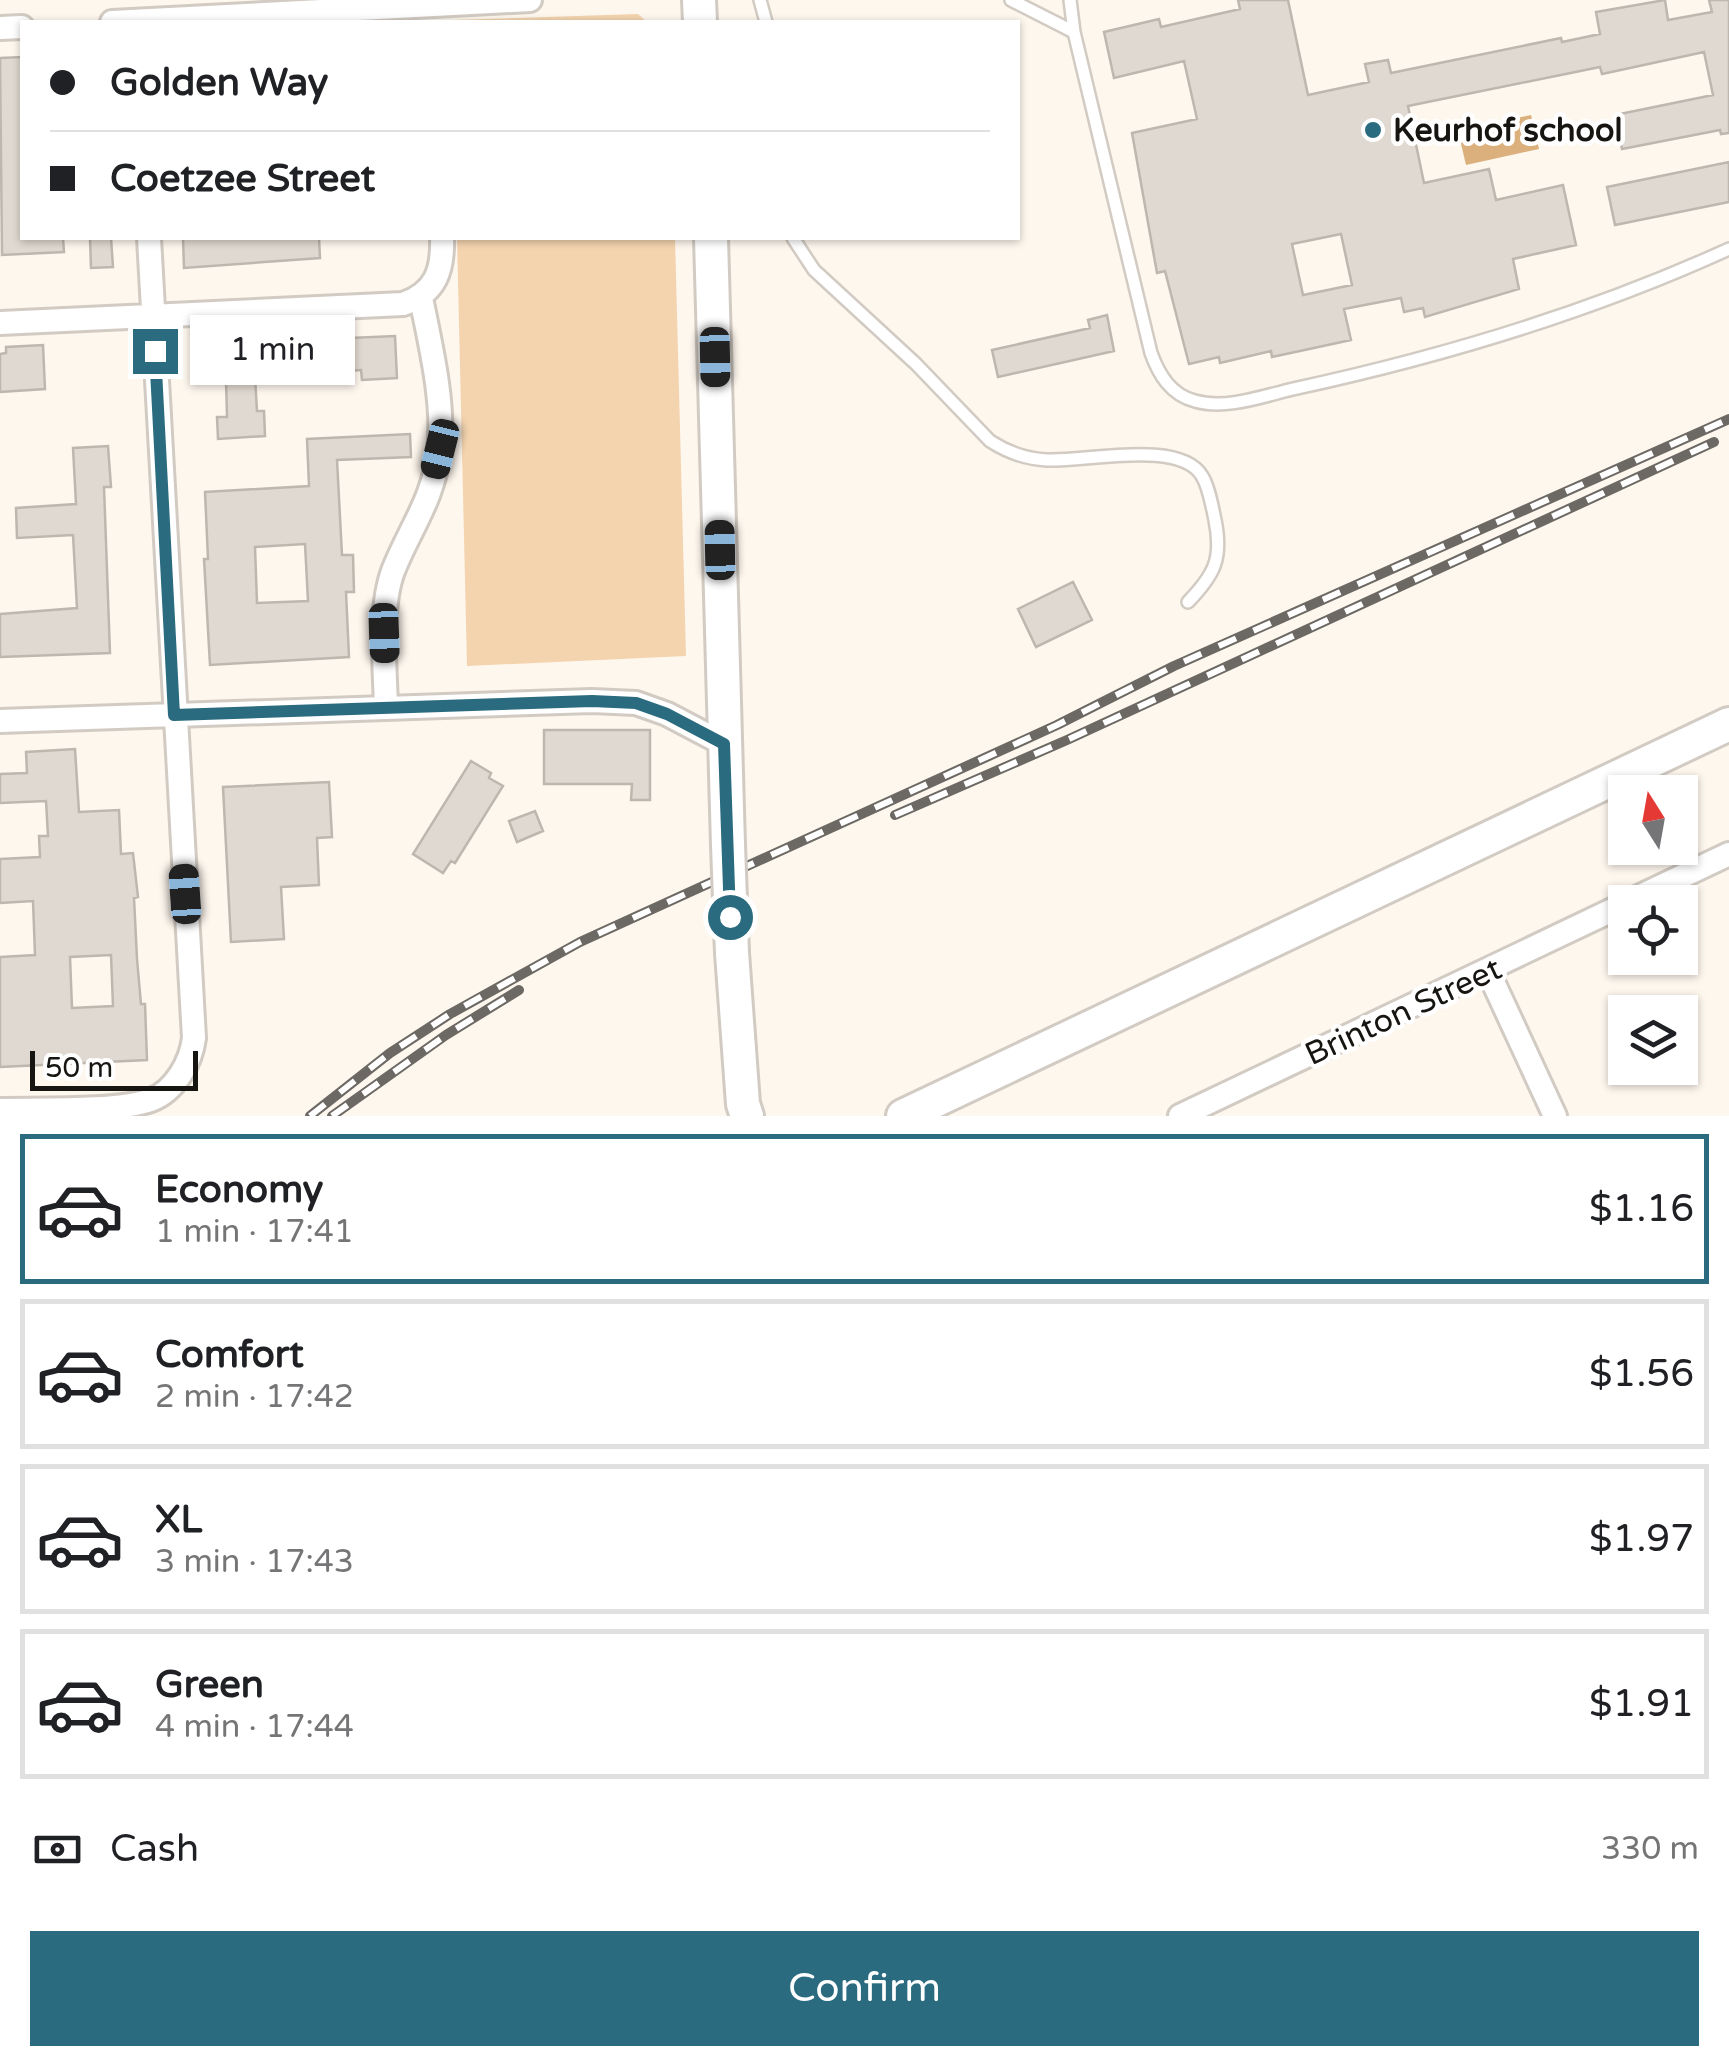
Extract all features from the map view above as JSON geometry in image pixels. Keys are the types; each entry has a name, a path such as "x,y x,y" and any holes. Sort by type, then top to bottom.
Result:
{"street":[{"path":"204,20 436,13 530,0"},
{"path":"0,1110 127,1105 153,1100 169,1088 192,1054 149,240"},
{"path":"0,323 404,304 421,298 432,288 439,273 442,240"},
{"path":"711,240 732,953 746,1116"},
{"path":"386,708 384,633 392,573 424,512 440,449 436,368 421,298"},
{"path":"0,721 592,701 636,703 667,714 724,744"},
{"path":"903,1116 1729,724"},
{"name":"Brinton Street","path":"1664,885 1729,854"},
{"name":"Brinton Street","path":"1180,1116 1608,912"},
{"path":"1488,971 1555,1116"}],"lane":[{"path":"1011,0 1074,32"},
{"path":"1070,0 1074,32 1151,353 1168,384 1194,401 1211,404 1241,400 1353,376 1516,329 1645,285 1729,249"},
{"path":"793,240 814,270 916,364 990,441 1004,450 1047,460 1157,455 1194,466 1204,478 1218,546 1209,580 1188,602"}],"shaded area":[{"path":"638,14 645,20 452,20"},
{"path":"1531,115 1539,149 1466,165 1458,131"},
{"path":"457,240 675,240 686,656 467,666"}],"building":[{"path":"1238,0 1288,0 1308,95 1369,82 1365,64 1388,60 1391,73 1561,38 1562,42 1600,34 1596,12 1665,0 1668,20 1712,12 1709,0 1729,0 1729,133 1721,134 1720,130 1622,149 1615,115 1713,95 1704,52 1602,74 1600,67 1408,106 1424,183 1489,169 1496,200 1563,185 1576,245 1513,259 1519,289 1425,317 1423,308 1404,312 1401,298 1344,309 1351,340 1272,357 1271,351 1220,363 1219,357 1189,364 1165,271 1157,273 1132,133 1197,119 1184,61 1114,78 1104,32 1159,19 1161,27 1240,9","holes":["1341,234 1352,285 1303,295 1292,244"]},
{"path":"20,57 20,240 63,240 64,252 2,255 0,58"},
{"path":"1729,162 1729,202 1615,225 1607,187"},
{"path":"90,240 111,240 113,267 91,268"},
{"path":"183,240 319,240 320,258 184,268"},
{"path":"1107,315 1114,351 998,377 992,350 1090,328 1088,320"},
{"path":"348,335 395,336 397,378 362,380 361,370 255,377 257,411 264,411 265,436 218,439 217,417 227,417 226,381 205,382 203,345"},
{"path":"43,345 45,389 0,392 0,354 6,353 6,347"},
{"path":"410,434 411,457 337,460 342,555 353,555 354,592 346,592 349,657 210,665 205,492 309,486 307,439","holes":["305,544 308,601 257,603 255,547"]},
{"path":"108,446 111,487 104,487 110,653 0,657 0,614 77,608 73,535 17,538 16,508 76,504 73,448"},
{"path":"1073,582 1092,620 1036,647 1018,609"},
{"path":"544,730 650,730 650,800 631,800 632,784 544,784"},
{"path":"75,749 79,812 119,810 121,854 133,853 138,897 134,898 137,959 141,1004 145,1004 147,1060 0,1067 0,957 35,955 33,901 0,903 0,859 40,857 39,836 48,836 46,801 0,803 0,774 27,773 26,752","holes":["111,955 113,1006 72,1008 70,957"]},
{"path":"471,761 503,786 455,863 451,861 443,873 413,854"},
{"path":"329,782 332,837 317,838 319,885 281,887 284,939 231,942 223,787"},
{"path":"535,811 543,831 517,842 509,821"}],"railway":[{"path":"310,1116 390,1053 450,1014 580,942 1057,725 1174,666 1729,419"},
{"path":"895,815 1067,740 1714,442"},
{"path":"332,1116 446,1035 519,990"}],"place":[{"name":"Keurhof school","path":"1373,130"}],"route":[{"path":"155,351 174,715 592,701 636,703 667,714 724,744 730,917"}]}
